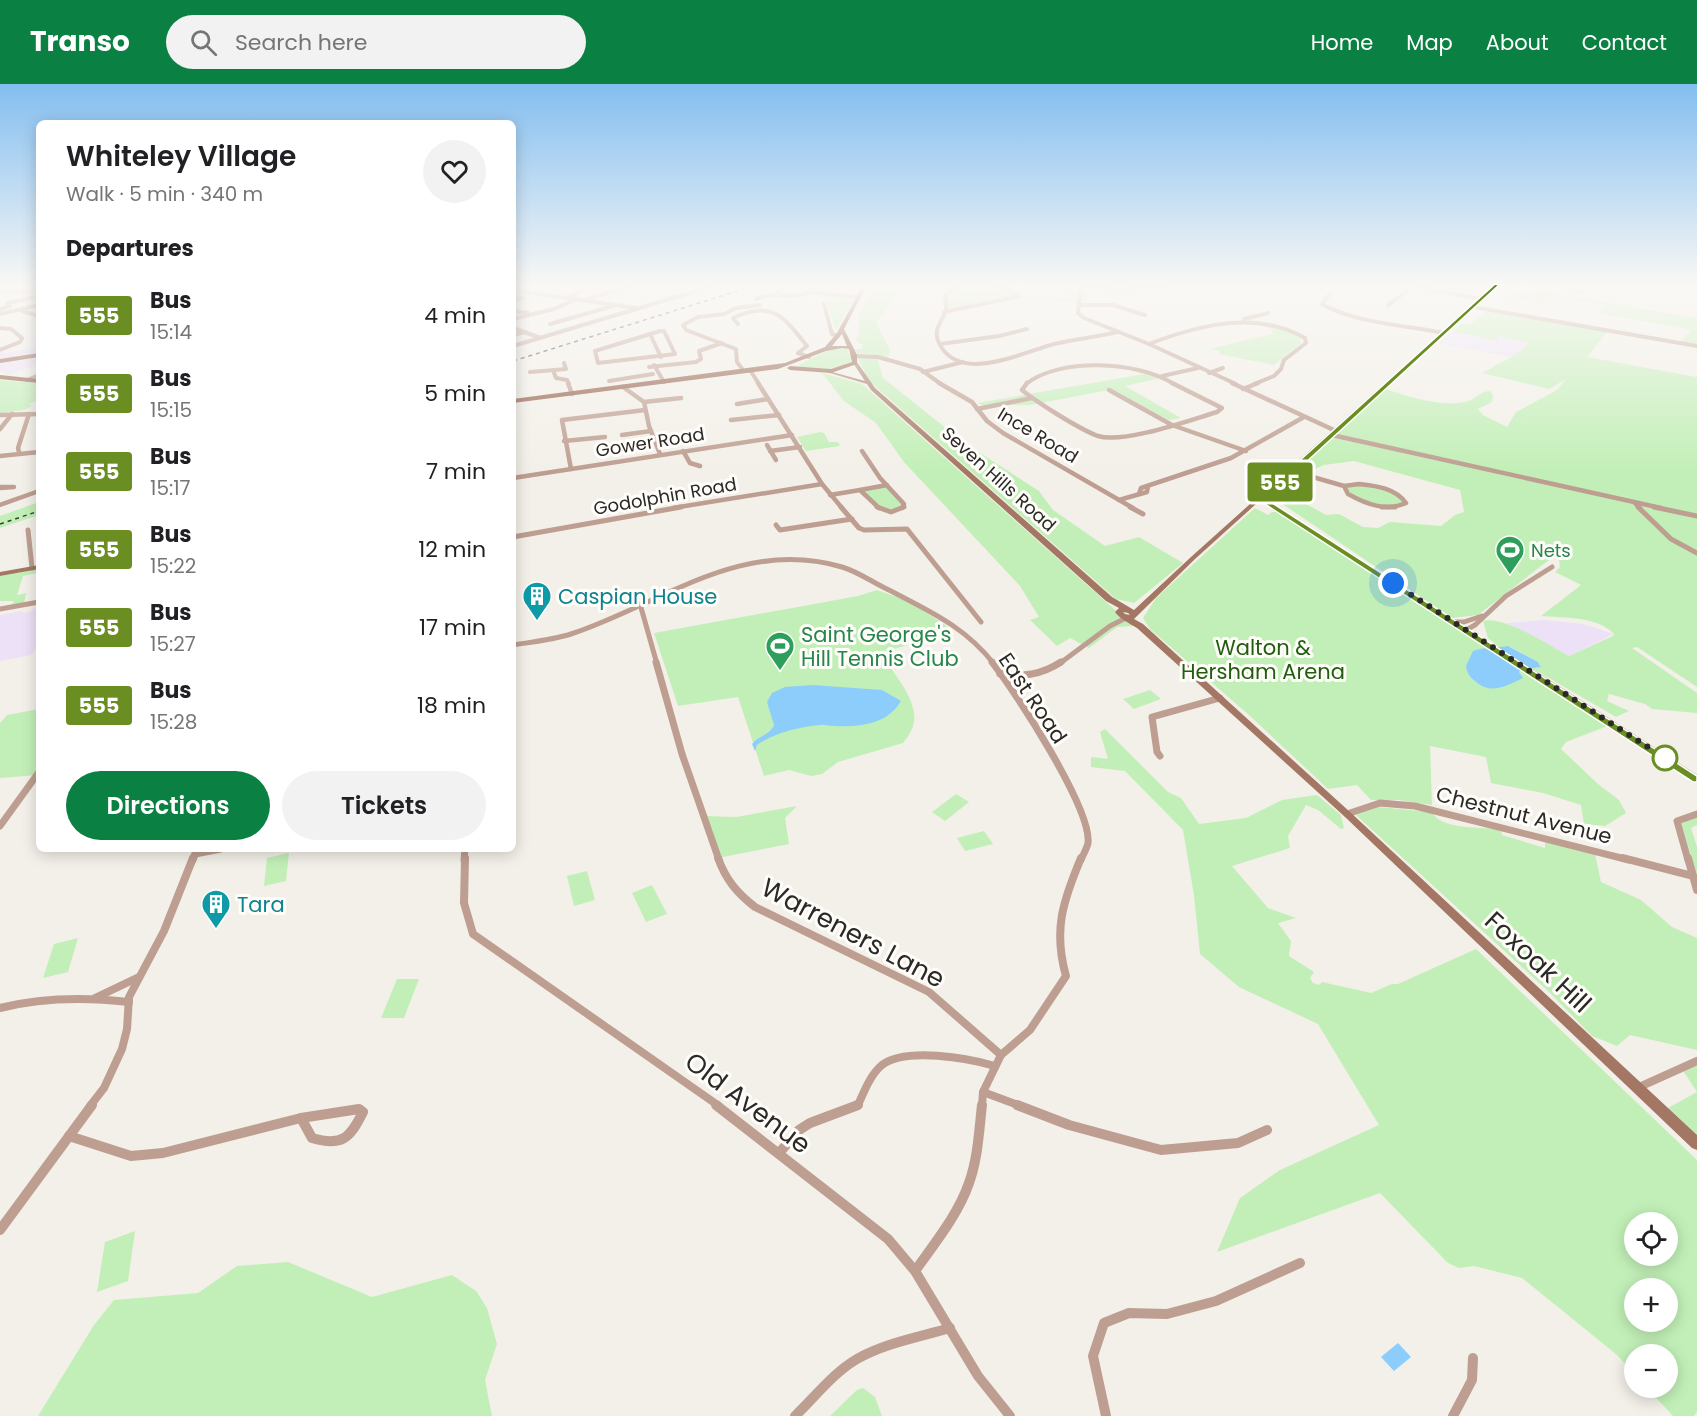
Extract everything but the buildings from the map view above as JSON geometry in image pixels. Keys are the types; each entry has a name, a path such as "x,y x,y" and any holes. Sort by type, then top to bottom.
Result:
{"main road":[{"path":"798,366 828,347"},
{"path":"516,401 778,367 798,366 825,371 840,370 855,360 850,348 846,347"},
{"path":"1347,814 1127,614 1142,606 1428,347"},
{"path":"0,362 36,356"},
{"name":"Seven Hills Road","path":"855,360 867,383 1127,614"},
{"name":"Seven Hills Road","path":"825,371 867,383"},
{"path":"2,377 36,381"},
{"path":"0,574 36,567"},
{"name":"Foxoak Hill","path":"1347,814 1697,1144"}],"street":[{"path":"608,347 614,362"},
{"path":"608,347 595,352 598,363 628,361 676,353 673,347"},
{"path":"657,347 662,356"},
{"path":"649,367 696,362 701,359 699,351 710,347"},
{"path":"730,347 737,351 737,362 747,371 768,399 830,495 864,531 901,527 907,529 981,622"},
{"path":"806,347 798,353 809,357"},
{"path":"942,347 945,354 963,363"},
{"path":"923,372 963,363 996,362 1041,347"},
{"path":"1155,347 1334,433 1697,516"},
{"path":"1243,389 1274,376 1281,369 1284,360 1299,347"},
{"path":"661,382 652,362 662,356"},
{"name":"Ince Road","path":"855,360 878,357 918,368 972,402 987,421 1003,433 1143,514"},
{"path":"918,368 956,360"},
{"path":"628,361 645,363 661,382"},
{"path":"530,372 566,369 564,363"},
{"path":"1119,365 1162,376 1175,386 1222,408 1216,412 1172,425 1113,437 1099,436 1032,398 1022,390 1029,380 1069,369 1119,365"},
{"path":"1162,376 1198,368"},
{"path":"1209,373 1223,368"},
{"path":"554,370 556,378 561,379"},
{"path":"609,382 653,374"},
{"path":"27,380 36,376"},
{"path":"552,382 567,379 572,394"},
{"path":"623,387 644,402 681,398"},
{"path":"1109,390 1172,425 1246,451"},
{"path":"977,409 1032,398"},
{"path":"737,404 768,399"},
{"path":"644,402 651,431 660,454"},
{"path":"571,469 564,441 562,420 645,410"},
{"path":"0,429 12,414"},
{"path":"19,452 18,448 29,414"},
{"path":"0,415 36,414"},
{"path":"731,420 779,415"},
{"path":"1119,500 1147,492 1148,486 1210,466 1246,451 1304,417"},
{"path":"622,435 651,431"},
{"name":"Gower Road","path":"516,478 792,435"},
{"path":"564,441 605,437"},
{"path":"767,445 776,460"},
{"path":"770,451 800,447"},
{"path":"682,451 690,463 700,466"},
{"path":"860,490 879,510 891,512 900,510 904,504 862,451"},
{"path":"0,456 36,452"},
{"path":"1292,471 1344,486 1359,483 1386,488 1403,496 1406,503 1391,507 1367,503 1348,494 1344,486"},
{"name":"Godolphin Road","path":"516,536 711,501 822,484"},
{"path":"830,495 887,485"},
{"path":"0,504 36,492"},
{"path":"1261,499 1697,779"},
{"path":"1635,503 1670,538 1697,554"},
{"path":"776,525 780,530 852,519"},
{"path":"28,530 36,567"},
{"name":"East Road","path":"516,644 570,634 691,579 733,566 770,561 829,563 853,572 947,620 978,647 1011,687 1053,757 1085,822 1088,833 1088,843 1065,893 1061,908 1059,943 1061,963 1066,976 1058,992 1030,1030 1001,1055"},
{"path":"1466,630 1475,625 1506,596 1552,567"},
{"name":"Warreners Lane","path":"640,604 690,780 723,872 735,891 755,907 929,992 1001,1055"},
{"path":"0,611 36,605"},
{"path":"1000,674 1020,678 1056,668 1127,614"},
{"path":"1453,622 1464,622 1482,616"},
{"path":"1011,687 1020,678"},
{"path":"1160,756 1157,752 1152,717 1220,698"},
{"path":"0,826 36,776"},
{"name":"Chestnut Avenue","path":"1347,814 1380,803 1415,806 1693,876"},
{"path":"1697,814 1677,821 1697,890"},
{"path":"0,1230 104,1088 114,1070 125,1038 129,1002 139,976 164,931 196,852"},
{"name":"Old Avenue","path":"465,852 463,903 467,924 473,934 716,1105 888,1239 915,1271 978,1376 1010,1416"},
{"path":"95,998 139,976"},
{"path":"0,1008 60,998 95,998 129,1002"},
{"path":"915,1271 952,1217 969,1184 978,1146 983,1092 1001,1055"},
{"path":"779,1153 799,1130 810,1123 858,1105 876,1071 885,1063 934,1057 981,1060 995,1066"},
{"path":"1637,1088 1697,1061"},
{"path":"983,1092 1069,1125 1161,1150 1238,1143 1267,1130"},
{"path":"69,1136 131,1156 163,1153 301,1118 337,1110 359,1109 363,1112 349,1137 334,1143 312,1138 301,1118"},
{"path":"1106,1416 1093,1356 1104,1323 1129,1313 1167,1314 1216,1301 1300,1263"},
{"path":"795,1416 856,1360 886,1345 950,1328"},
{"path":"1453,1416 1472,1380 1473,1358"}],"shaded area":[{"path":"36,347 36,365 8,375 0,371 0,363 10,361 0,361 0,352"},
{"path":"1459,347 1525,347 1513,358"},
{"path":"36,608 36,648 32,655 0,661 0,615 30,612"},
{"path":"1544,620 1583,624 1614,634 1569,656 1506,623"}],"green space":[{"path":"835,347 846,348 852,358 849,364 829,369 798,365"},
{"path":"862,347 889,347 890,350 888,358 858,354 853,349"},
{"path":"1296,347 1274,365 1219,354 1220,351 1209,349"},
{"path":"1524,347 1595,347 1587,357 1697,377 1697,687 1637,647 1632,648 1697,693 1697,713 1652,709 1645,704 1609,694 1607,701 1629,711 1616,717 1530,667 1538,668 1541,666 1538,662 1511,647 1499,647 1488,638 1483,621 1492,620 1527,632 1569,656 1613,636 1614,634 1607,628 1590,621 1541,616 1581,585 1555,572 1560,567 1558,553 1478,615 1452,618 1272,497 1296,474 1310,478 1296,490 1297,499 1326,515 1339,514 1363,527 1378,528 1390,522 1441,526 1455,515 1464,512 1460,490 1354,461 1324,465 1310,471 1298,468 1386,389 1415,398 1445,403 1465,402 1483,392 1490,391 1493,395 1492,402 1478,409 1483,415 1507,427 1516,412 1557,390 1566,379 1549,389 1482,373 1517,354"},
{"path":"873,357 878,360 883,378 966,444 1039,491 1053,510 1105,546 1139,537 1183,563 1134,603 1116,599 869,381 858,358"},
{"path":"822,373 862,384 1133,626 1117,627 1089,648 1070,638 1057,646 1030,620 1039,617 1020,586 904,462 876,423 844,401"},
{"path":"1150,373 1160,378 1125,386 1181,418 1169,420 1109,390 1030,405 987,408 978,403"},
{"path":"0,380 36,383 36,401 29,404 32,406 24,410 0,413"},
{"path":"824,433 829,442 838,442 840,446 806,451 797,437"},
{"path":"887,485 904,506 886,512 860,490"},
{"path":"1356,485 1389,491 1405,502 1390,505 1374,504 1358,498 1346,488"},
{"path":"36,503 36,516 0,528 0,516"},
{"name":"Walton & Hersham Arena","path":"1255,508 1268,515 1272,512 1281,512 1491,650 1479,649 1466,666 1471,677 1479,684 1487,688 1521,675 1519,672 1521,670 1610,725 1566,742 1561,749 1598,784 1619,800 1626,813 1605,826 1584,824 1581,805 1543,793 1491,783 1486,757 1430,746 1432,805 1399,800 1371,800 1357,785 1328,789 1249,715 1150,629 1143,618 1156,598"},
{"path":"36,569 36,573 23,576 17,595 26,593 24,604 11,606 14,601 0,601 0,576"},
{"name":"Saint George's Hill Tennis Club","path":"877,590 908,601 947,626 911,644 880,653 904,688 913,707 913,726 903,743 838,762 822,774 811,776 789,770 764,776 738,697 678,706 654,633 858,596"},
{"path":"1150,690 1161,699 1134,709 1123,699"},
{"path":"36,710 36,775 0,778 0,723 7,715"},
{"path":"1105,729 1168,792 1181,798 1199,824 1246,818 1282,800 1317,795 1341,815 1344,828 1341,829 1318,810 1306,805 1288,836 1290,848 1232,866 1268,908 1296,918 1278,923 1291,941 1289,956 1314,972 1310,978 1313,983 1319,985 1322,982 1371,993 1392,984 1398,984 1476,949 1697,1160 1697,1412 1694,1416 1673,1416 1656,1398 1678,1398 1678,1344 1624,1344 1624,1362 1522,1278 1474,1266 1459,1268 1448,1263 1380,1193 1217,1252 1240,1198 1280,1170 1379,1125 1318,1024 1239,987 1200,954 1194,895 1183,830 1125,771 1091,767 1091,757 1108,759 1100,732"},
{"path":"956,794 969,802 945,821 932,812"},
{"path":"797,806 785,818 789,844 718,858 705,816 736,817"},
{"path":"1378,807 1432,812 1437,818 1454,825 1501,830 1502,835 1545,848 1545,841 1595,854 1601,882 1641,900 1672,927 1697,938 1697,1050 1630,1035 1617,1046 1592,1036 1548,991 1356,815"},
{"path":"1697,817 1697,825 1691,828 1697,847 1697,875 1681,823"},
{"path":"984,831 993,844 965,851 957,838"},
{"path":"289,853 286,881 264,886 267,858"},
{"path":"587,871 595,900 574,906 567,876"},
{"path":"652,885 667,914 646,922 632,893"},
{"path":"78,938 68,972 43,978 54,944"},
{"path":"397,979 419,979 404,1018 381,1018"},
{"path":"1697,1061 1697,1092 1682,1069"},
{"path":"1697,1092 1697,1135 1668,1108"},
{"path":"135,1231 128,1281 97,1292 105,1242"},
{"path":"288,1262 372,1297 452,1275 476,1291 487,1308 497,1344 485,1380 492,1416 38,1416 94,1325 114,1300 198,1293 237,1266"},
{"path":"863,1388 875,1397 882,1416 830,1416 857,1390"}],"water":[{"path":"1508,646 1538,662 1541,667 1521,670 1519,672 1523,678 1493,689 1482,686 1470,677 1466,666 1473,651"},
{"path":"812,685 882,690 901,701 888,715 872,723 853,726 822,725 795,729 764,741 757,745 755,751 752,744 770,731 774,725 767,702 772,693 785,687"},
{"path":"1398,1343 1411,1357 1394,1371 1381,1357"}],"railway":[{"path":"516,360 557,347"},
{"path":"0,524 36,512"}],"bus line":[{"name":"555","path":"1428,347 1261,499 1268,501 1697,779"}],"place":[{"name":"Nets","path":"1510,576"},
{"name":"Caspian House","path":"537,622"},
{"name":"Saint George's Hill Tennis Club","path":"780,672"},
{"name":"Tara","path":"216,930"}],"route":[{"path":"1393,583 1665,758"}]}
